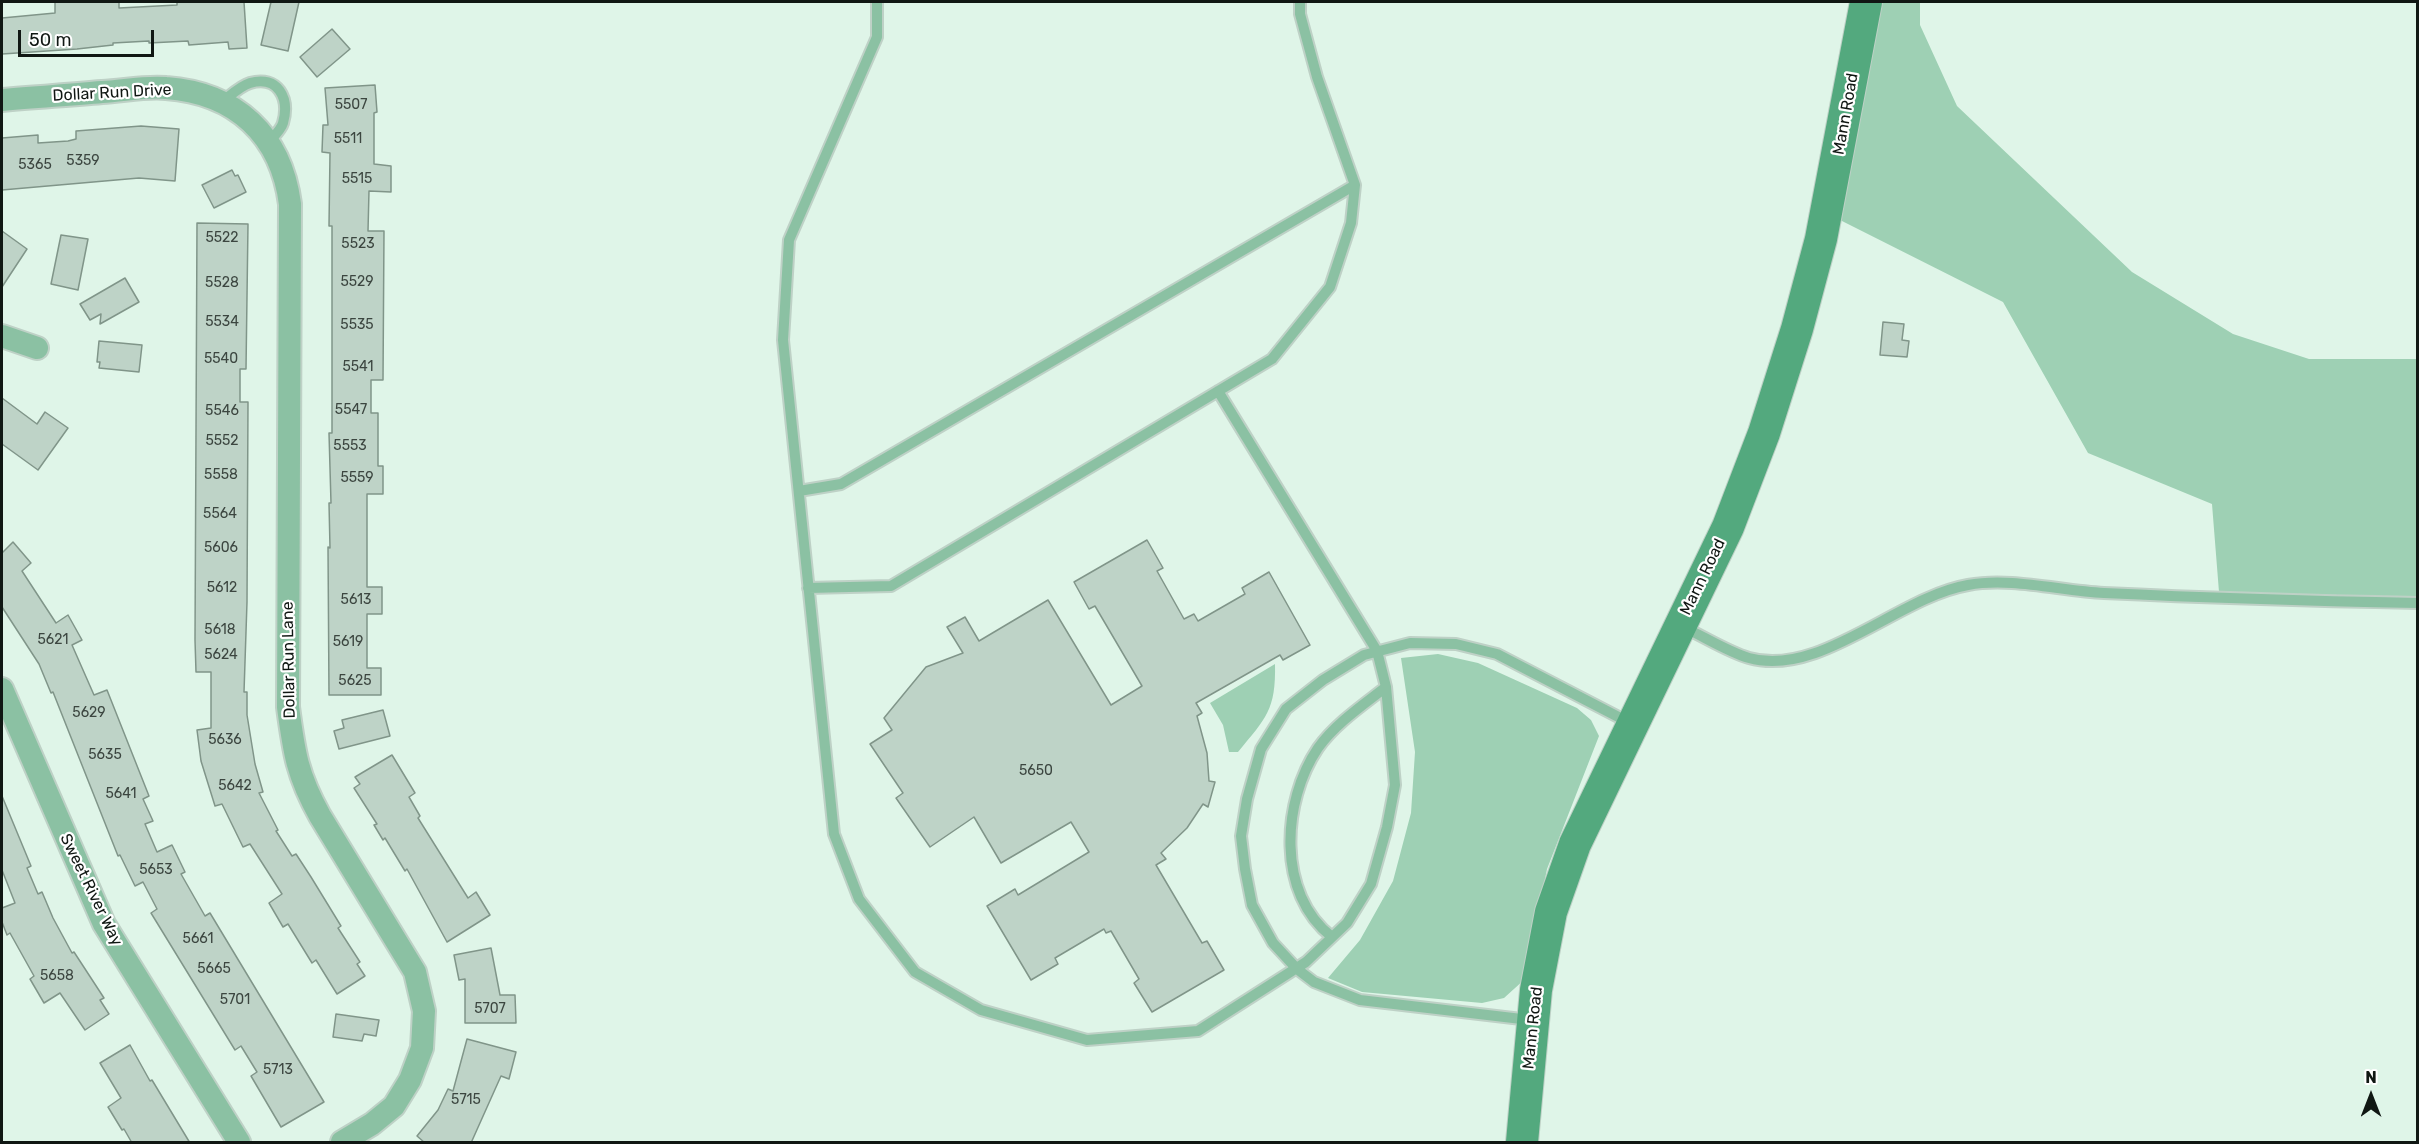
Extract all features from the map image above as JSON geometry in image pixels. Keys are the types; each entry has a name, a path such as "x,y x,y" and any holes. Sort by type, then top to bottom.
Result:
{"main road":[{"name":"Mann Road","path":"1522,1143 1533,1020 1546,928 1564,869 1728,526 1764,433 1797,329 1832,190 1866,2"}],"street":[{"name":"Dollar Run Drive","path":"2,100 164,88 203,94 231,105 251,121"},
{"name":"Dollar Run Lane","path":"251,121 269,142 287,179 291,204 288,707 294,756 305,789 320,816 415,972 424,1011 422,1048 410,1080 394,1106 372,1124 342,1143"},
{"path":"2,336 37,348"},
{"name":"Sweet River Way","path":"2,689 104,924 239,1143"}],"lane":[{"path":"877,2 877,37 789,240 783,340 808,588 834,834 860,899 915,972 981,1010 1087,1040 1198,1031 1297,969 1347,923 1371,884 1387,827 1395,785 1386,687 1377,651 1218,391"},
{"path":"808,588 891,586 1272,359 1330,287 1351,223 1355,185 1317,77 1300,14 1300,2"},
{"path":"222,102 247,84 263,81 273,84 282,93 286,104 282,125 269,142"},
{"path":"799,491 841,483 1355,185"},
{"path":"1680,625 1749,658 1787,662 1828,648 1940,591 1970,584 1995,583 2101,593 2418,603"},
{"path":"1533,1020 1360,1000 1314,982 1297,969 1273,943 1252,905 1241,836 1247,799 1261,749 1286,709 1323,680 1364,655 1410,643 1456,644 1497,654 1632,724"},
{"path":"1332,937 1322,930 1307,908 1294,879 1291,840 1295,802 1302,776 1319,747 1342,723 1386,687"}],"green space":[{"path":"1879,2 1920,2 1920,25 1957,106 2132,272 2233,334 2309,359 2417,359 2417,597 2219,592 2212,504 2088,453 2003,302 1838,219"},
{"path":"1438,654 1478,663 1577,708 1591,720 1599,736 1547,869 1525,979 1504,998 1482,1003 1362,992 1328,978 1360,940 1393,881 1411,813 1415,752 1401,658"},
{"path":"1275,664 1274,692 1267,713 1238,752 1229,752 1223,725 1210,703"}],"building":[{"path":"55,2 119,2 119,8 177,5 177,2 244,2 247,48 229,49 228,42 189,45 188,41 149,43 149,41 2,54 2,18 55,13"},
{"path":"271,2 299,2 288,51 261,45"},
{"path":"332,29 350,49 317,77 300,57"},
{"path":"375,85 377,112 374,113 374,164 391,166 391,192 369,191 368,231 384,231 383,380 371,380 371,413 378,413 378,466 383,466 383,494 367,494 367,587 382,587 382,614 367,614 367,668 381,668 381,695 329,695 328,547 330,548 329,503 331,503 329,433 332,433 332,226 329,226 330,153 322,152 323,125 328,125 325,88"},
{"path":"141,126 179,129 175,181 139,178 2,190 2,138 38,135 38,143 68,141 76,139 76,131"},
{"path":"232,170 235,176 238,175 246,192 214,208 202,185"},
{"path":"197,223 248,224 246,369 240,369 240,402 248,402 244,692 247,692 247,715 255,764 263,792 259,793 278,830 276,831 292,856 296,854 311,877 341,926 338,928 360,962 357,964 365,976 337,994 316,960 312,963 288,924 283,927 269,903 282,894 250,844 243,847 222,804 215,806 201,761 197,730 211,728 211,672 196,672 195,640"},
{"path":"2,231 27,249 2,287"},
{"path":"61,235 88,239 78,290 51,284"},
{"path":"125,278 139,302 100,324 101,314 90,320 80,304"},
{"path":"1883,322 1904,324 1902,340 1909,341 1907,357 1880,355"},
{"path":"99,341 142,345 139,372 99,368 100,362 97,362"},
{"path":"2,398 37,424 45,412 68,428 38,470 2,444"},
{"path":"1147,540 1163,568 1157,571 1184,619 1194,614 1198,621 1245,594 1242,588 1269,572 1310,645 1283,660 1280,655 1196,703 1202,713 1197,716 1207,753 1209,781 1215,782 1208,807 1203,804 1187,828 1161,853 1166,859 1156,865 1202,943 1207,941 1224,970 1152,1012 1134,983 1139,979 1111,931 1106,933 1104,929 1055,958 1058,964 1031,980 987,906 1015,889 1018,895 1089,852 1071,822 1001,863 974,817 930,847 896,798 903,793 870,744 892,730 884,718 926,667 963,653 947,627 965,617 979,641 1048,600 1111,705 1142,686 1095,606 1089,609 1074,582"},
{"path":"13,542 31,563 22,571 56,623 68,615 82,640 72,645 94,695 107,690 149,796 143,799 153,821 145,824 157,852 172,845 185,872 181,874 205,916 210,913 324,1102 281,1127 251,1076 257,1072 241,1046 235,1050 151,913 157,909 143,882 135,886 120,855 118,856 53,692 51,693 39,664 2,607 2,553"},
{"path":"383,710 390,736 339,749 334,731 344,728 342,720"},
{"path":"392,755 415,793 409,797 420,816 418,818 468,898 476,892 490,915 447,942 407,869 405,871 385,838 383,840 374,825 377,824 354,788 360,784 355,777"},
{"path":"2,796 31,866 27,868 38,894 42,892 72,953 74,952 104,998 100,1000 109,1014 85,1030 60,993 44,1003 30,979 34,976 10,933 7,935 2,922 2,908 15,903 2,870"},
{"path":"491,948 500,995 515,995 516,1023 465,1023 465,979 459,980 454,955"},
{"path":"336,1014 379,1020 376,1036 364,1034 362,1041 333,1037"},
{"path":"467,1039 516,1052 509,1079 501,1076 471,1143 425,1143 417,1136 438,1110 448,1089 453,1091"},
{"path":"130,1045 190,1143 132,1143 124,1129 122,1130 108,1107 121,1098 100,1063"}]}
